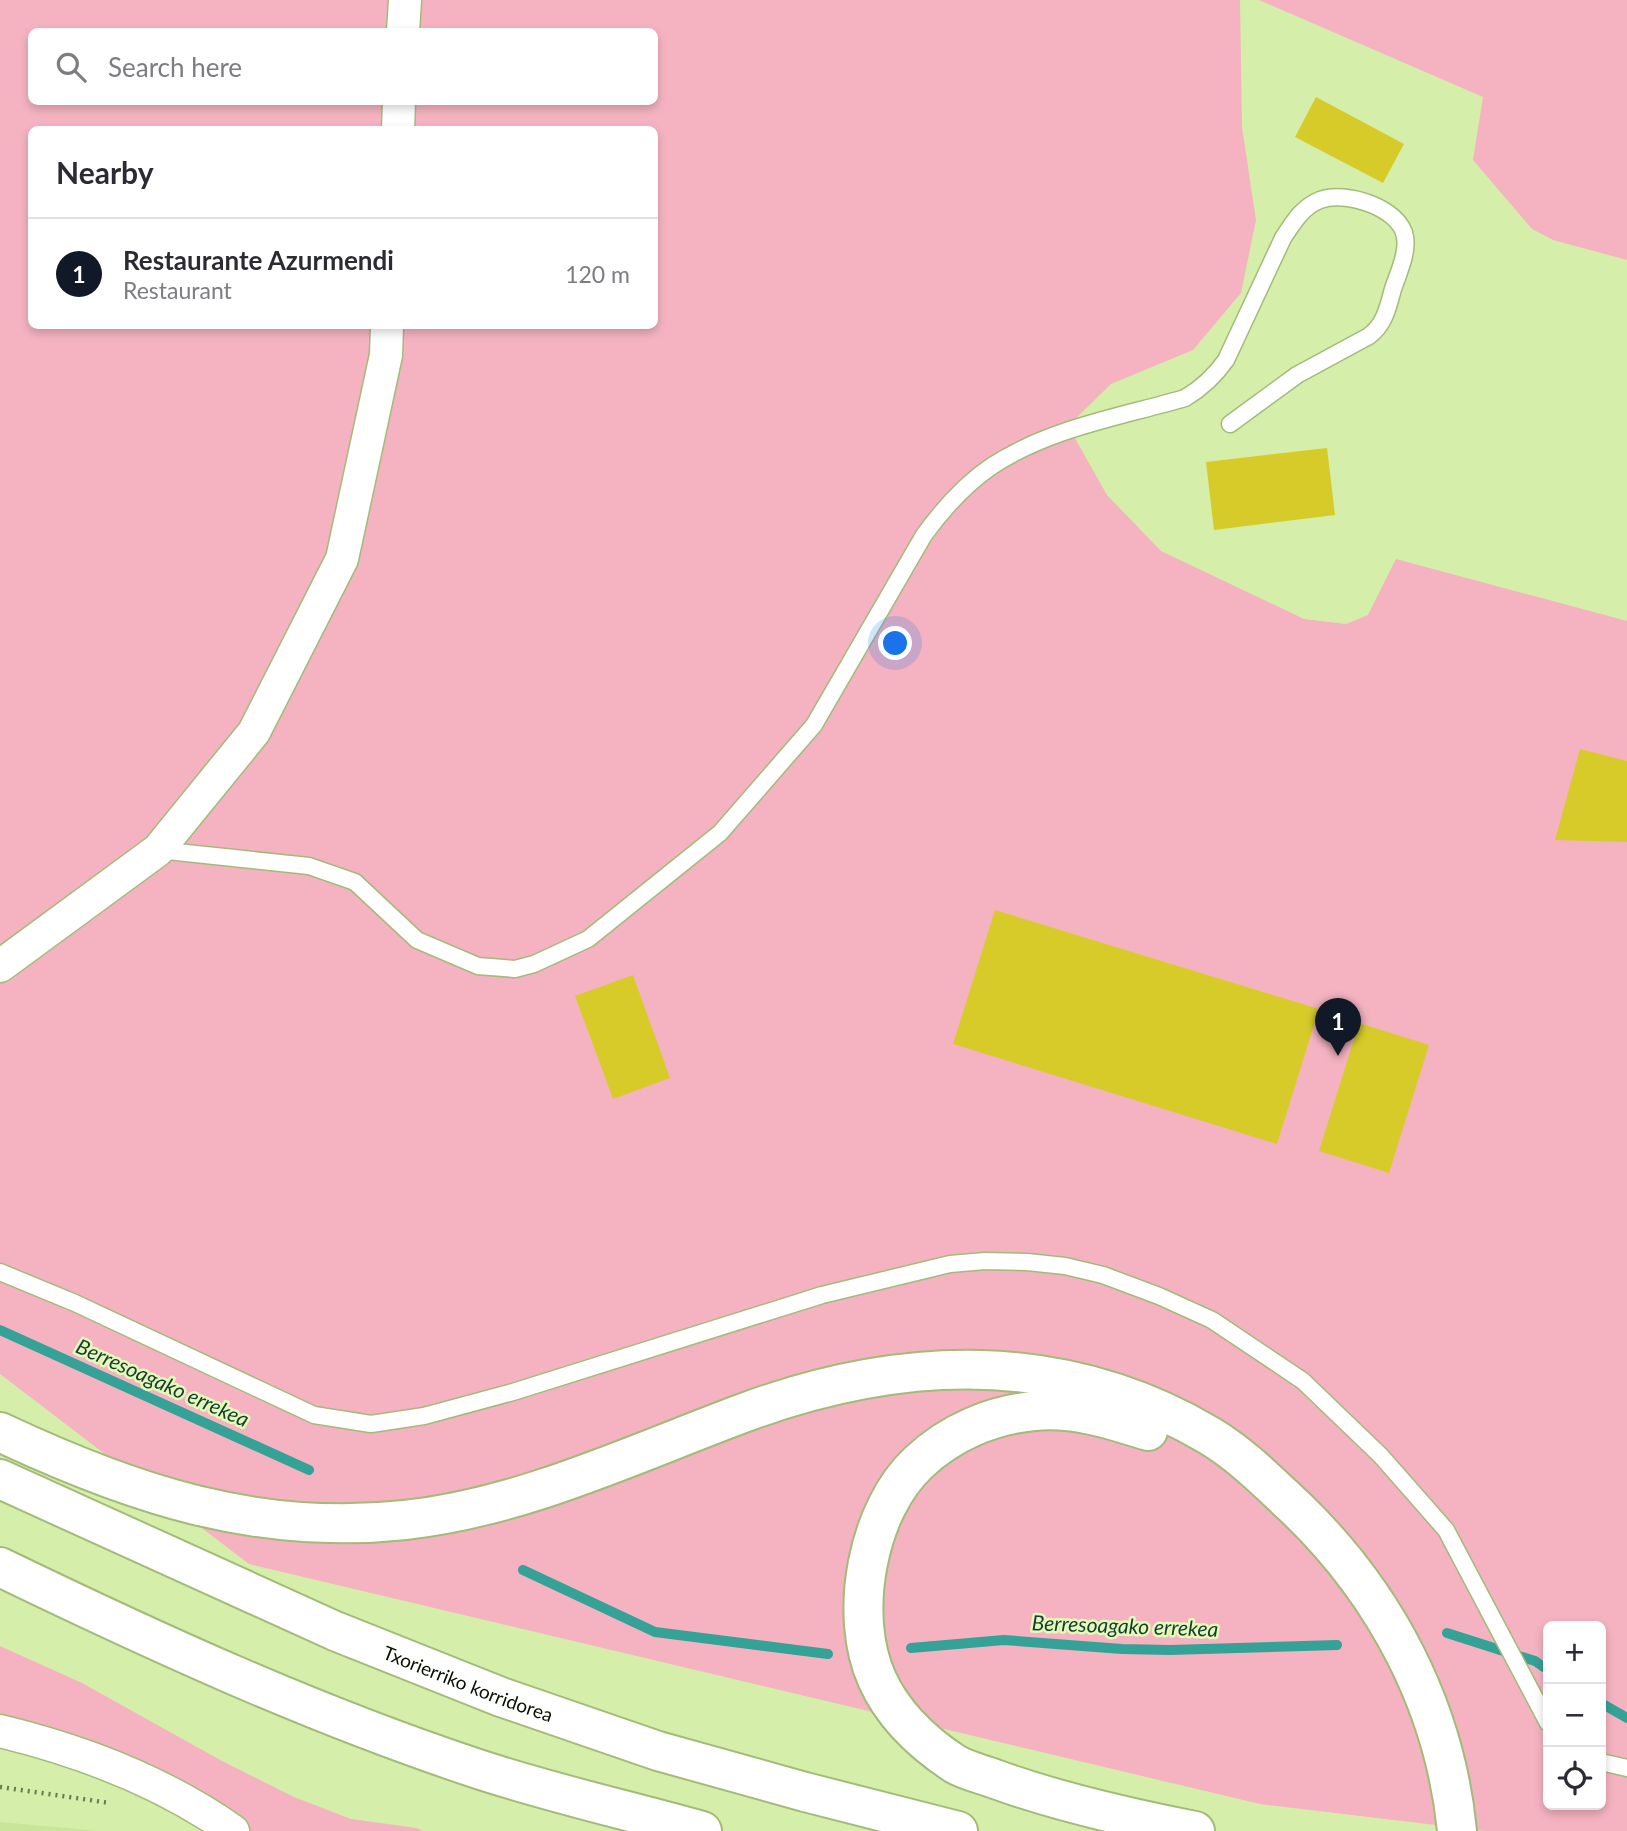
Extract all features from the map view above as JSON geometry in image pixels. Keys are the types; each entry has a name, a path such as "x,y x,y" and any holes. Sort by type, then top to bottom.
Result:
{"highway":[{"path":"0,1432 102,1476 189,1505 270,1520 338,1523 405,1520 464,1510 527,1494 751,1411 841,1383 920,1370 954,1368 1008,1371 1064,1380 1142,1401 1210,1437 1240,1458 1306,1518 1370,1592 1411,1662 1440,1740 1449,1776 1457,1831"},
{"path":"1195,1831 1031,1792 958,1765 908,1726 877,1680 864,1643 861,1614 864,1576 876,1535 892,1497 916,1464 939,1445 972,1426 1008,1415 1035,1411 1066,1410 1106,1417 1166,1437 1229,1470 1306,1518"},
{"name":"Txorierriko korridorea","path":"0,1479 335,1631 501,1697 658,1751 958,1831"},
{"path":"0,1567 215,1667 474,1768 626,1831"},
{"path":"474,1768 702,1831"}],"street":[{"path":"403,28 405,0"},
{"path":"398,126 399,105"},
{"path":"0,966 158,850 254,732 342,559 386,355 387,329"},
{"path":"0,1731 39,1740 148,1780 204,1821 233,1831"}],"lane":[{"path":"158,850 309,866 355,882 417,940 478,966 515,969 534,964 588,939 720,833 814,725 924,535 943,509 965,487 990,467 1046,438 1185,398 1202,388 1226,360 1283,238 1295,220 1312,204 1329,197 1348,197 1394,217 1404,230 1405,247 1385,316 1379,327 1368,337 1297,375 1230,424"},
{"path":"0,1272 75,1303 314,1415 371,1424 424,1416 513,1392 822,1295 939,1266 985,1261 1027,1262 1103,1275 1212,1320 1303,1381 1381,1456 1446,1530 1543,1714"},
{"path":"1606,1763 1627,1768"}],"path":[{"path":"0,1787 117,1804 134,1794 148,1780"}],"shaded area":[{"path":"0,0 1240,0 1242,127 1256,220 1241,293 1193,350 1111,384 1068,426 1107,495 1161,551 1304,619 1346,624 1368,615 1396,559 1627,621 1627,1831 1486,1831 1260,1804 249,1564 0,1374"},
{"path":"1259,0 1627,0 1627,260 1553,240 1532,229 1473,160 1483,97"},
{"path":"0,1646 82,1683 222,1761 294,1797 351,1819 423,1831 222,1831 162,1788 0,1735"},
{"path":"0,1822 99,1831 0,1831"}],"building":[{"path":"1316,97 1404,144 1383,183 1295,137"},
{"path":"1327,448 1335,515 1214,530 1206,462"},
{"path":"1580,749 1627,761 1627,842 1555,840"},
{"path":"995,910 1319,1009 1277,1144 953,1044"},
{"path":"633,975 670,1078 613,1099 575,996"},
{"path":"1359,1023 1429,1045 1389,1173 1319,1151"}],"waterway":[{"name":"Berresoagako errekea","path":"0,1330 309,1470"},
{"name":"Berresoagako errekea","path":"523,1570 655,1632 828,1654"},
{"name":"Berresoagako errekea","path":"1447,1633 1535,1661 1543,1667"},
{"name":"Berresoagako errekea","path":"911,1648 1004,1640 1170,1650 1337,1645"},
{"name":"Berresoagako errekea","path":"1606,1706 1627,1718"}],"place":[{"name":"Restaurante Azurmendi","path":"1338,1056"}]}
